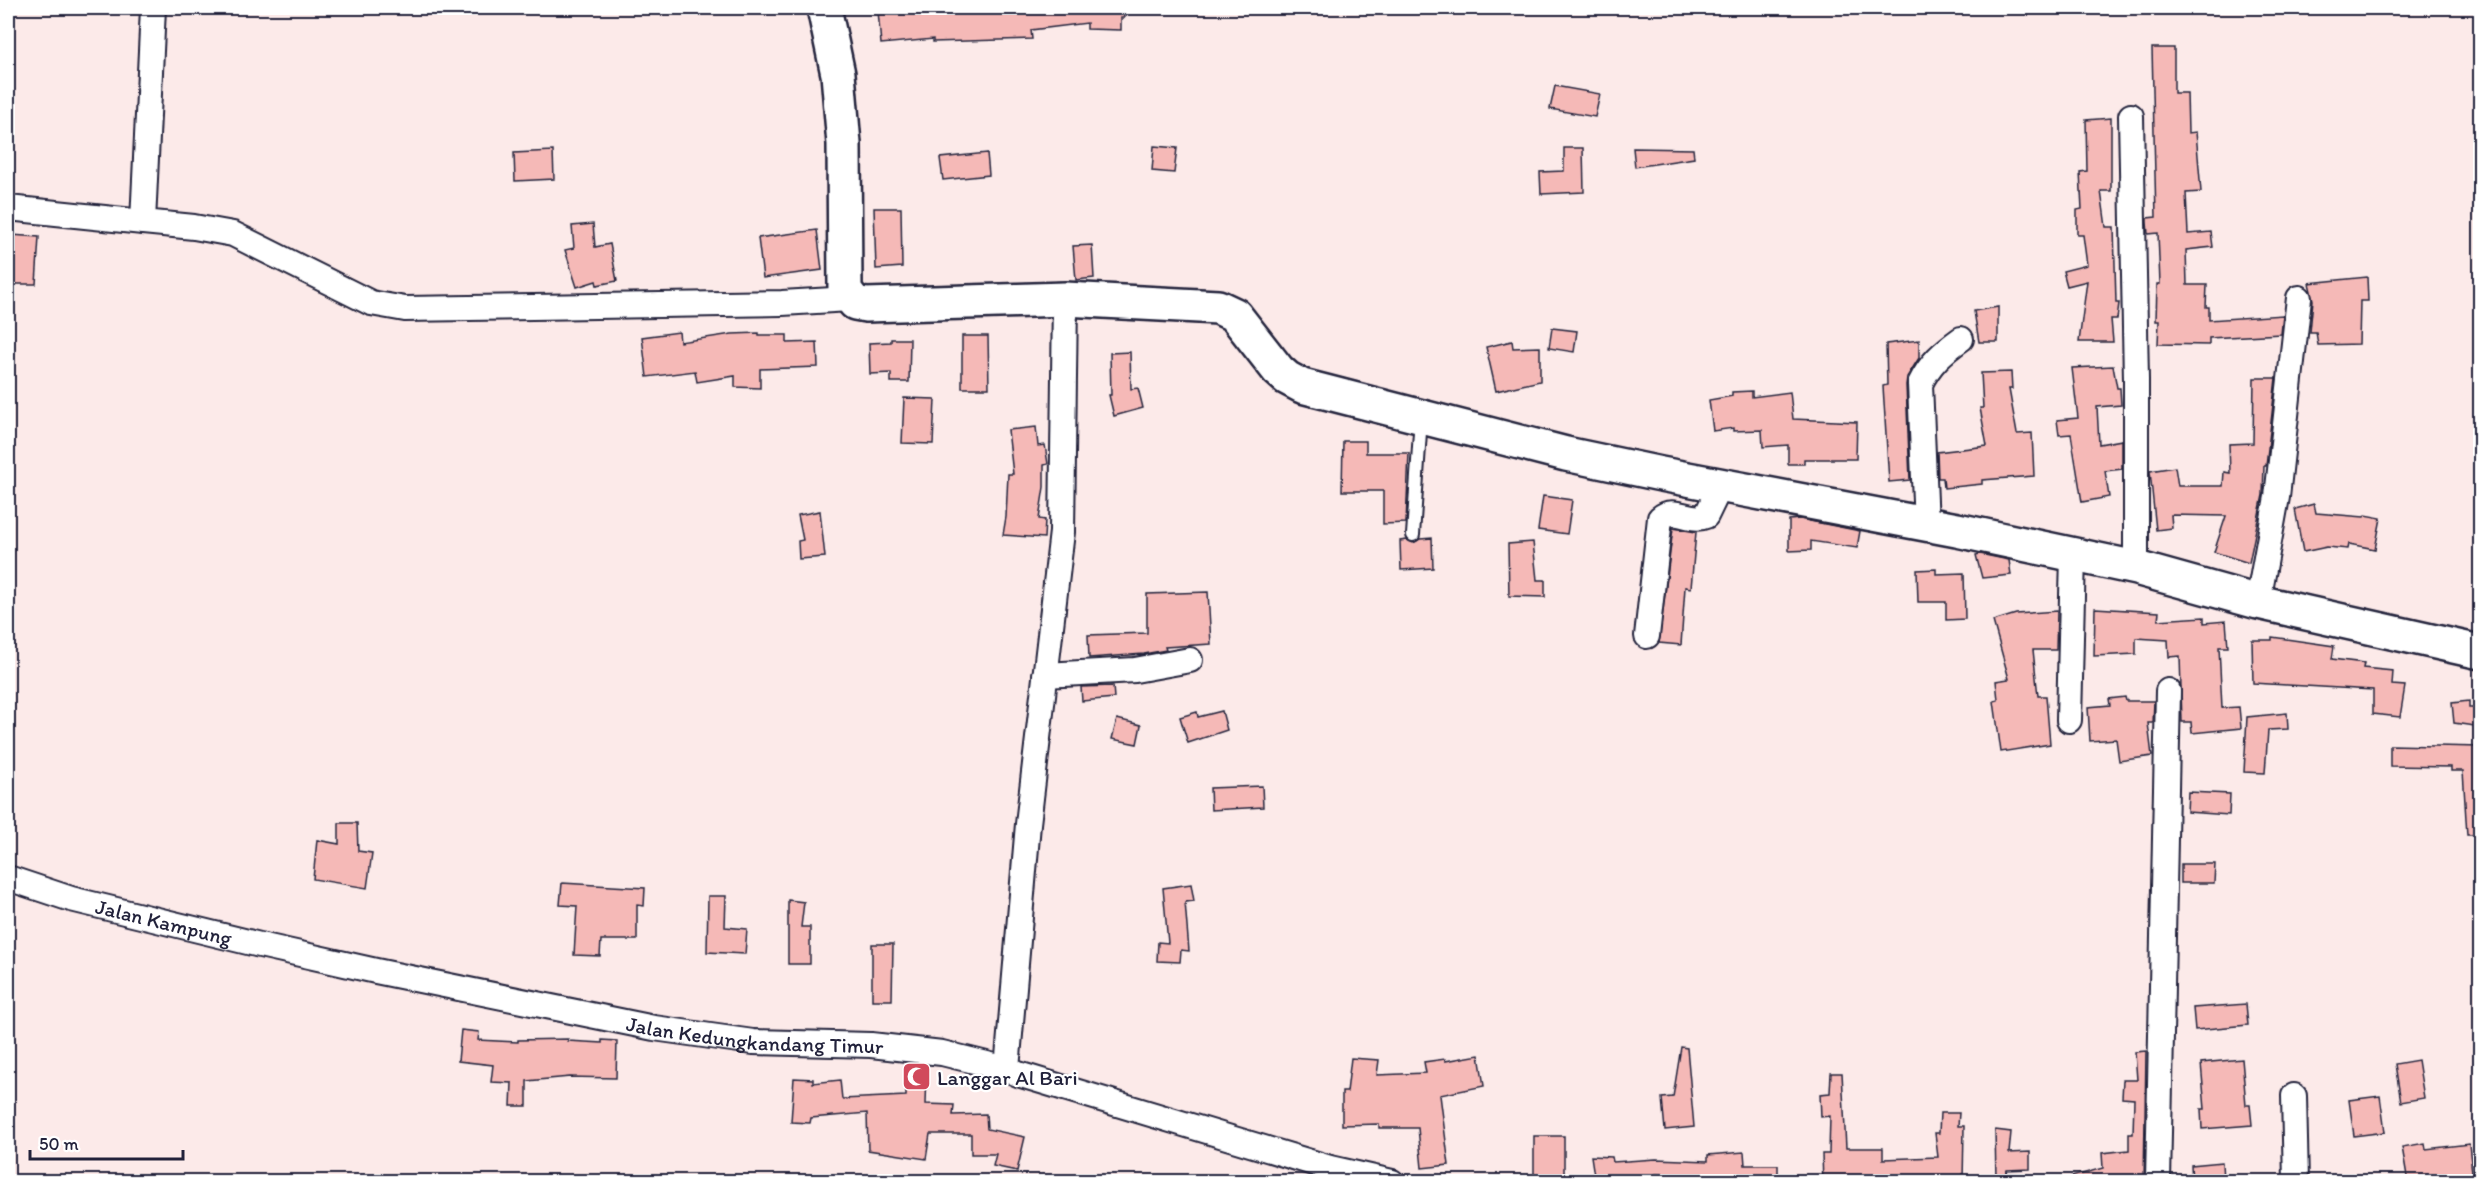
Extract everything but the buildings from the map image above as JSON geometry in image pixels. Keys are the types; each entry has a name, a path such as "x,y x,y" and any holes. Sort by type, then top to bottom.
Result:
{"street":[{"path":"143,222 153,8"},
{"path":"824,8 838,74 841,105 844,144 845,290 850,299"},
{"path":"2132,116 2136,568"},
{"path":"8,208 194,227 233,234 372,303 405,309 782,303 850,299 866,305 1065,299 1218,307 1235,315 1287,378 1302,386 1566,453 2136,568 2258,602 2481,652"},
{"path":"2258,602 2277,497 2299,298"},
{"path":"1006,1069 1028,824 1062,532 1065,299"},
{"path":"1926,525 1920,384 1927,368 1941,353 1961,339"},
{"path":"1647,636 1660,518 1671,512 1701,518 1706,516 1721,485"},
{"path":"2069,720 2073,555"},
{"path":"1045,675 1135,670 1190,660"},
{"path":"2158,1182 2168,691"},
{"name":"Jalan Kampung","path":"8,878 71,899 322,958"},
{"name":"Jalan Kedungkandang Timur","path":"322,958 519,1001 706,1037 813,1045 871,1045 942,1053 1006,1069 1330,1168 1392,1182"},
{"path":"2294,1096 2296,1182"}],"lane":[{"path":"1413,535 1421,416"}],"place":[{"name":"Langgar Al Bari","path":"916,1077"}]}
